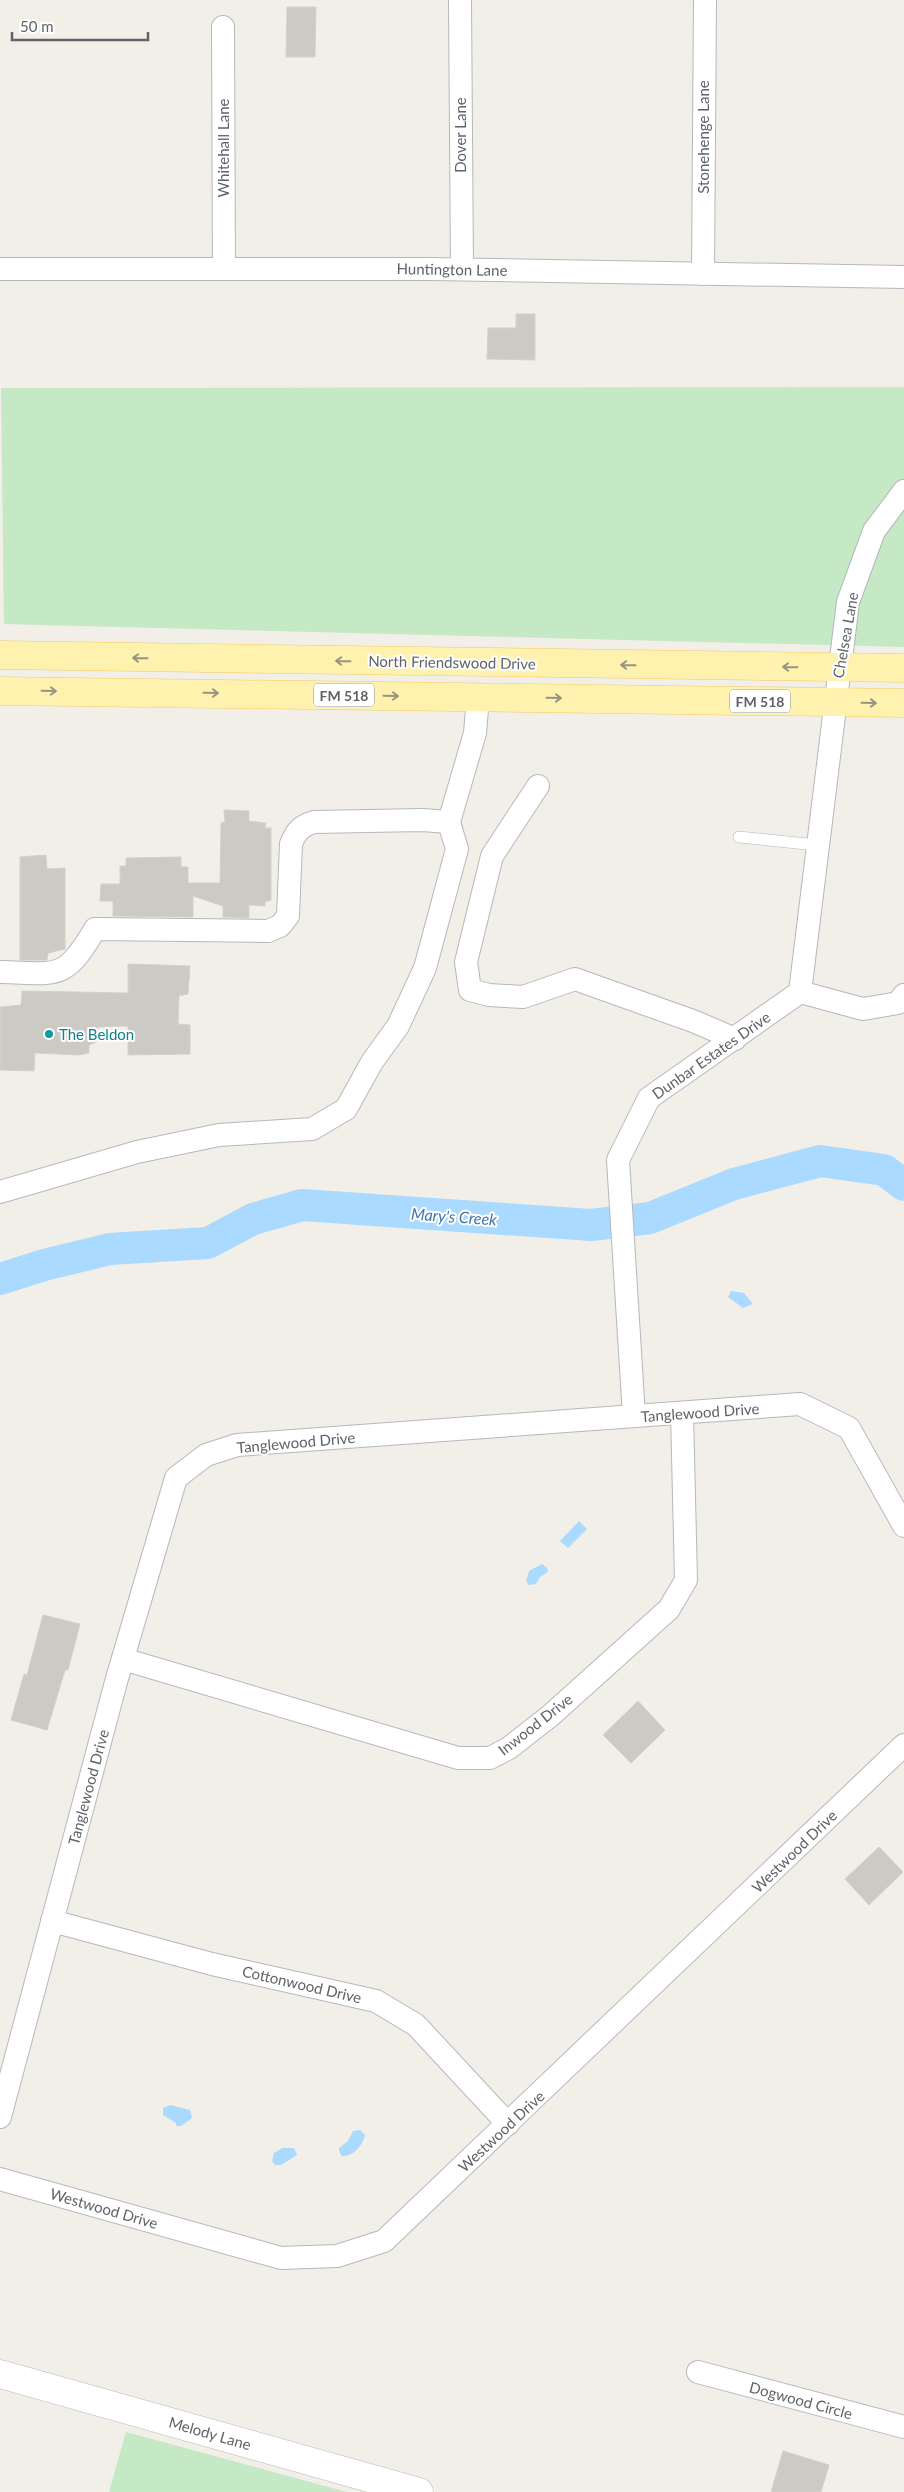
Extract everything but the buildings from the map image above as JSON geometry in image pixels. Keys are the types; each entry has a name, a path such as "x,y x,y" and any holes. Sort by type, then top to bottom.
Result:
{"main road":[{"name":"North Friendswood Drive","path":"0,655 904,668"},
{"name":"FM 518","path":"0,691 904,703"}],"street":[{"name":"Dover Lane","path":"460,0 462,269"},
{"name":"Stonehenge Lane","path":"703,274 705,0"},
{"name":"Whitehall Lane","path":"222,27 224,269"},
{"name":"Huntington Lane","path":"0,269 462,269 904,278"},
{"name":"Chelsea Lane","path":"834,702 848,602 874,531 904,491"},
{"path":"0,1192 137,1152 219,1135 312,1129 346,1109 372,1062 398,1026 425,968 457,849 449,822 475,733 478,697"},
{"path":"834,702 800,992 863,1009 902,1000"},
{"path":"538,786 492,856 466,962 470,990 490,995 523,997 575,979 693,1021 736,1039"},
{"path":"3,968 53,973 69,966 80,954 95,929 268,931 280,926 288,916 291,844 295,833 303,826 314,822 422,820 449,822"},
{"name":"Dunbar Estates Drive","path":"634,1416 618,1160 649,1098 736,1039 800,992"},
{"name":"Tanglewood Drive","path":"0,2117 123,1659 176,1478 206,1455 237,1445 800,1404 849,1428 904,1526"},
{"name":"Inwood Drive","path":"123,1659 458,1758 490,1758 509,1748 550,1716 669,1609 686,1580 682,1413"},
{"name":"Westwood Drive","path":"0,2179 281,2258 337,2256 384,2241 904,1745"},
{"name":"Cottonwood Drive","path":"52,1920 212,1964 376,2001 416,2025 508,2124"},
{"name":"Dogwood Circle","path":"698,2372 904,2427"},
{"name":"Melody Lane","path":"0,2374 419,2492"}],"lane":[{"path":"739,837 817,845"}],"green space":[{"path":"904,387 904,647 4,624 1,388"},
{"path":"126,2432 347,2492 109,2492"}],"water":[{"path":"731,1291 744,1293 753,1304 743,1308 728,1297"},
{"path":"579,1521 587,1529 568,1548 560,1541"},
{"path":"542,1564 547,1568 548,1572 540,1577 536,1584 529,1585 526,1581 529,1571"},
{"path":"170,2105 190,2110 192,2118 181,2126 176,2126 176,2123 163,2115 163,2108"},
{"path":"360,2130 365,2135 360,2146 350,2155 342,2156 339,2148 348,2141 353,2131"},
{"path":"283,2148 294,2148 297,2155 281,2165 275,2165 272,2161 274,2153"}],"waterway":[{"name":"Mary's Creek","path":"0,1279 44,1265 110,1249 208,1243 253,1219 302,1205 591,1225 650,1218 734,1184 820,1161 884,1170 904,1185"}],"place":[{"name":"The Beldon","path":"49,1034"}]}
